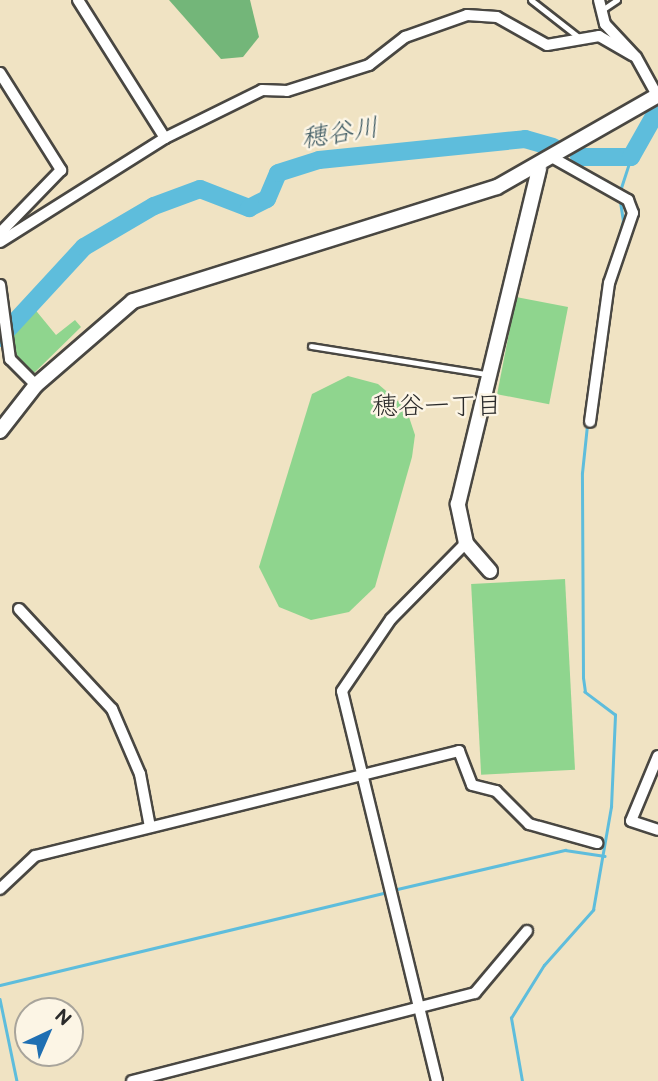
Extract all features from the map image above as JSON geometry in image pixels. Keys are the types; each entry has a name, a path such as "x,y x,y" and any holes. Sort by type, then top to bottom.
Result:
{"street":[{"path":"78,0 165,138"},
{"path":"0,431 36,385 107,318 146,294 423,213 539,169 658,95 633,56 614,37 601,5"},
{"path":"0,242 165,138 262,90 287,91 369,65 405,37 467,15 497,17 547,44 599,36 633,56"},
{"path":"0,73 61,170 0,233"},
{"path":"555,159 628,200 633,213 609,283 590,422"},
{"path":"490,571 466,543 458,504 486,374 539,169"},
{"path":"0,285 5,344 36,385"},
{"path":"438,1081 342,691 391,620 466,543"},
{"path":"19,609 112,709 140,774 150,827"},
{"path":"0,888 27,859 459,751 472,785 496,791 529,824 597,843"},
{"path":"658,756 654,778 631,821 658,830"},
{"path":"132,1081 475,993 527,931"}],"lane":[{"path":"531,0 580,39"},
{"path":"601,5 617,0"},
{"path":"311,346 486,374"}],"green space":[{"path":"169,0 250,0 259,37 243,57 221,59"},
{"path":"516,297 568,307 549,404 497,394"},
{"path":"33,307 56,335 75,320 81,327 33,374 13,351 11,323"},
{"path":"348,376 378,384 406,408 415,435 412,457 375,587 349,612 311,620 279,607 259,567 312,394"},
{"path":"565,579 575,770 481,775 471,584"}],"waterway":[{"name":"穂谷川","path":"579,157 631,157 658,109"},
{"name":"穂谷川","path":"0,338 84,247 154,206 200,189 249,208 267,199 278,173 319,160 525,139 553,147"},
{"path":"620,191 631,157"},
{"path":"603,295 623,221 620,201"},
{"path":"522,1081 511,1018 544,965 593,910 611,807 615,715 585,692 583,678 582,473 595,349"},
{"path":"393,890 565,850 605,856"},
{"path":"0,985 386,892"},
{"path":"0,999 17,1081"}],"district":[{"name":"穂谷一丁目","path":"437,407"}]}
